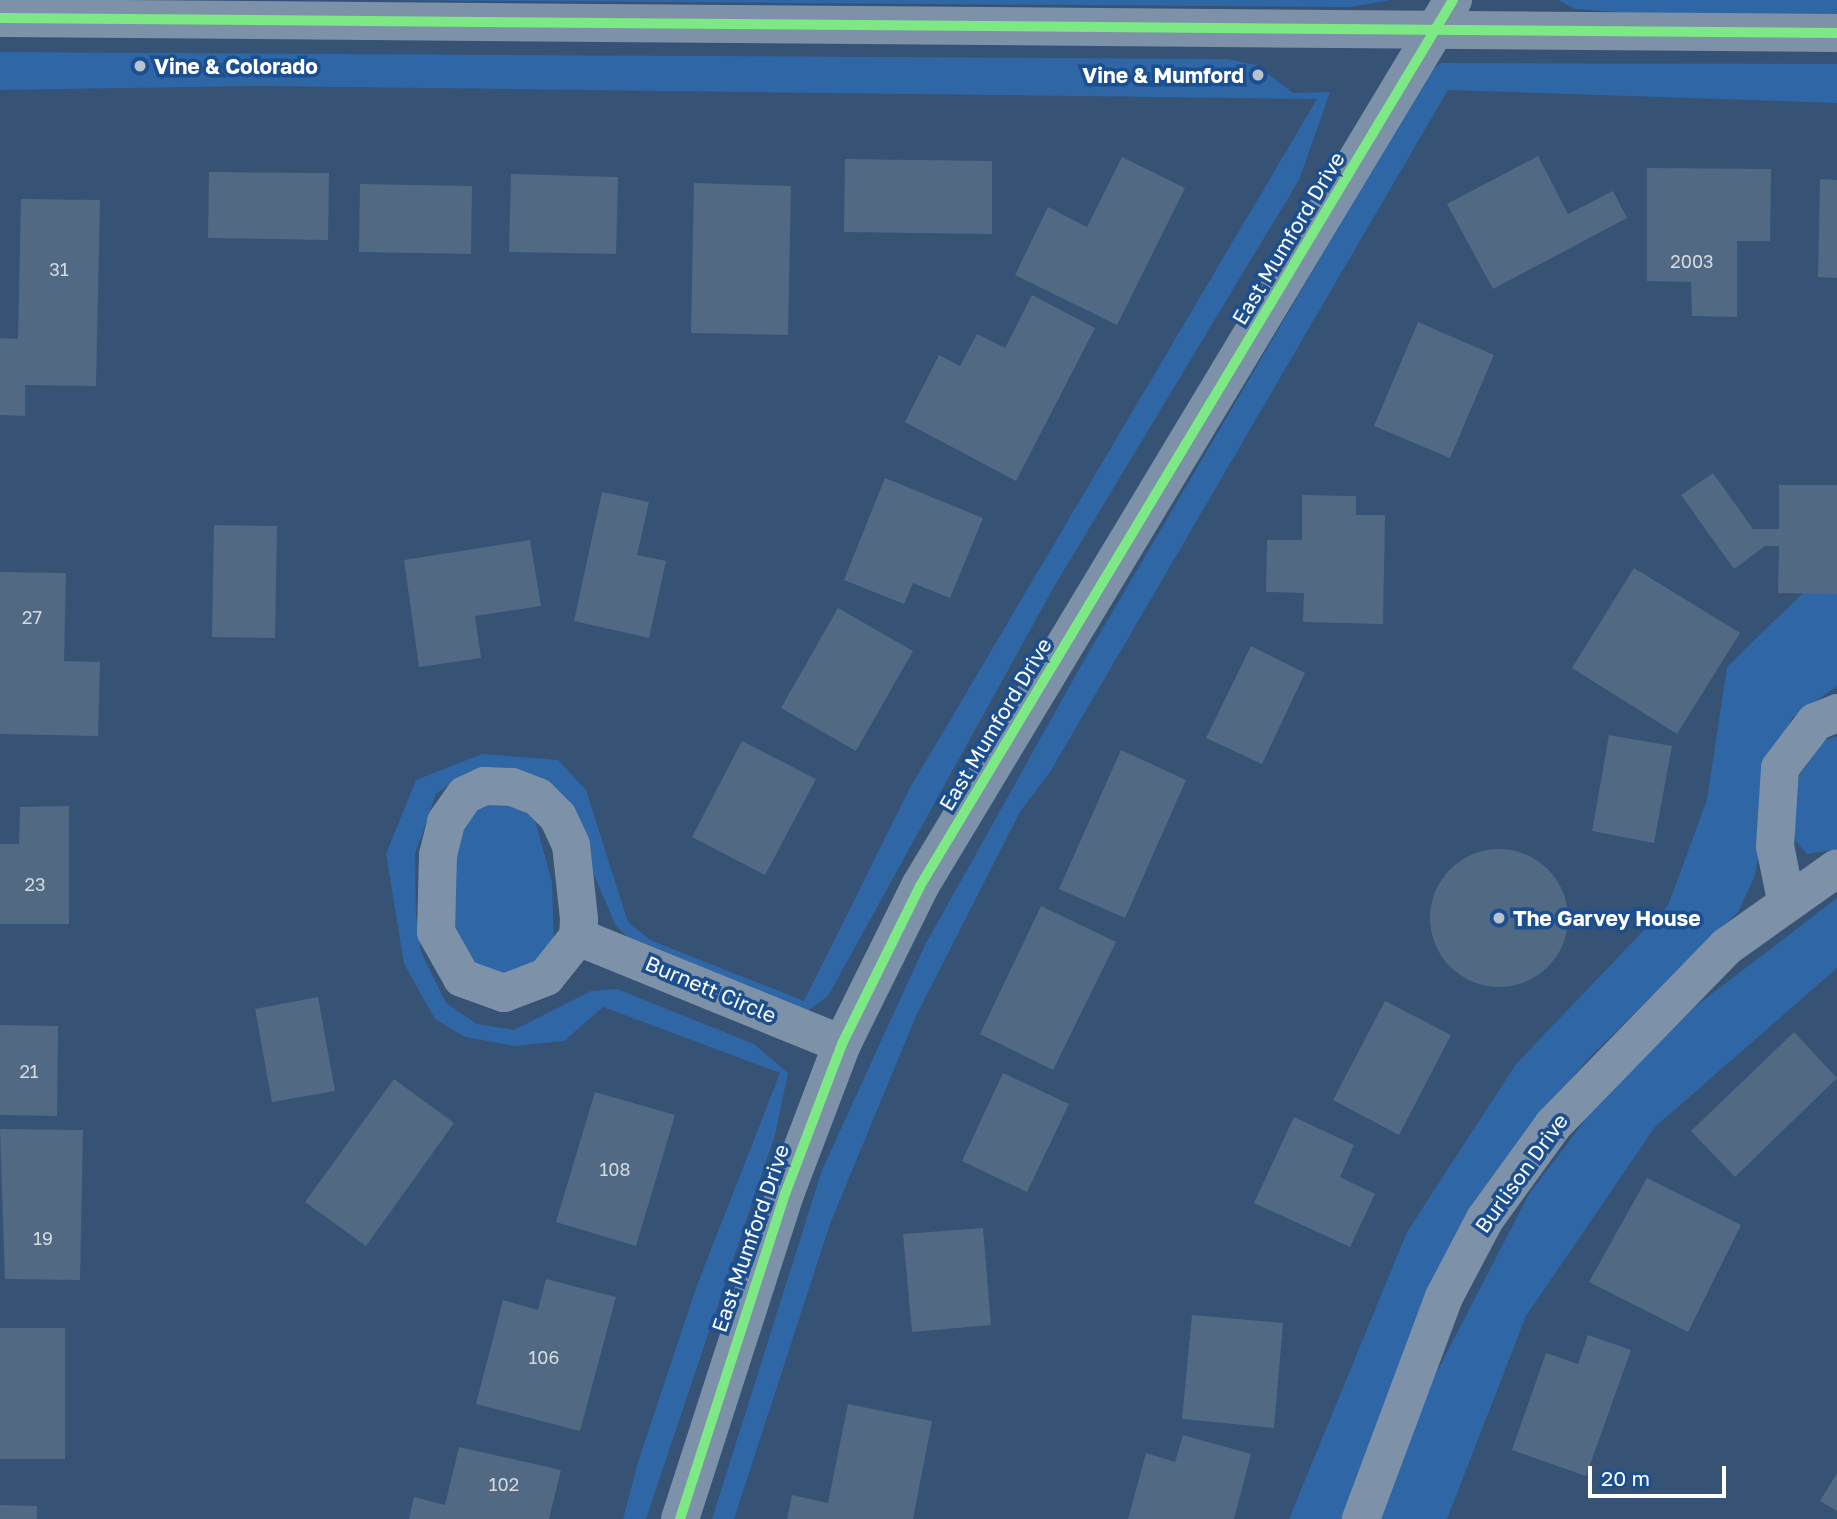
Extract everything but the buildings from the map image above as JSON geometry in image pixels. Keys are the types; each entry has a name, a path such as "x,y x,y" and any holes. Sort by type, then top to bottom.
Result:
{"street":[{"name":"East Mumford Drive","path":"680,1519 708,1419 842,1044 920,886 1453,0"},
{"path":"0,19 200,8 1433,32 1837,33"},
{"path":"1786,900 1775,846 1780,768 1815,722 1837,713"},
{"path":"484,786 512,787 538,797 558,817 571,845 578,937 545,977 526,989 504,993 462,978 447,960 436,932 438,855 446,822 465,795 484,786"},
{"name":"Burlison Drive","path":"1361,1519 1444,1297 1485,1219 1553,1125 1622,1047 1726,947 1786,900 1837,868"},
{"name":"Burnett Circle","path":"578,937 842,1044"}],"shaded area":[{"path":"369,0 1391,0 1350,7"},
{"path":"1558,0 1837,0 1837,14 1656,15 1575,9"},
{"path":"0,52 1227,59 1256,65 1293,93 1330,92 1299,180 1055,585 828,996 809,1010 783,1010 632,942 615,924 568,814 461,776 436,794 415,854 416,915 421,952 446,1003 477,1024 514,1030 591,991 617,989 754,1044 788,1073 775,1135 646,1519 623,1519 638,1462 696,1288 780,1073 603,1007 564,1041 515,1046 465,1037 435,1019 404,964 386,854 416,780 482,754 558,760 586,790 628,922 650,940 804,1001 910,788 1317,99 259,86 0,90"},
{"path":"1441,63 1837,64 1837,103 1448,90 1050,772 1020,812 916,1016 830,1224 734,1519 712,1519 822,1170 925,945 1086,657 1430,71"},
{"path":"1837,589 1837,686 1792,718 1774,758 1755,876 1738,912 1588,1059 1522,1138 1347,1519 1289,1519 1407,1232 1516,1064 1668,905 1707,800 1727,667 1806,590"},
{"path":"1837,736 1837,849 1807,854 1791,835 1799,776 1823,741"},
{"path":"480,805 519,807 535,820 552,882 554,941 533,971 511,979 467,963 453,922 454,833"},
{"path":"1837,898 1837,968 1655,1127 1526,1316 1447,1519 1380,1519 1415,1414 1529,1194 1608,1090 1696,1006"}],"cycle path":[{"path":"680,1519 785,1194 842,1044 920,886 1453,0"},
{"path":"0,18 1837,33"}],"place":[{"name":"Vine & Colorado","path":"140,66"},
{"name":"Vine & Mumford","path":"1258,75"},
{"name":"The Garvey House","path":"1499,918"}]}
